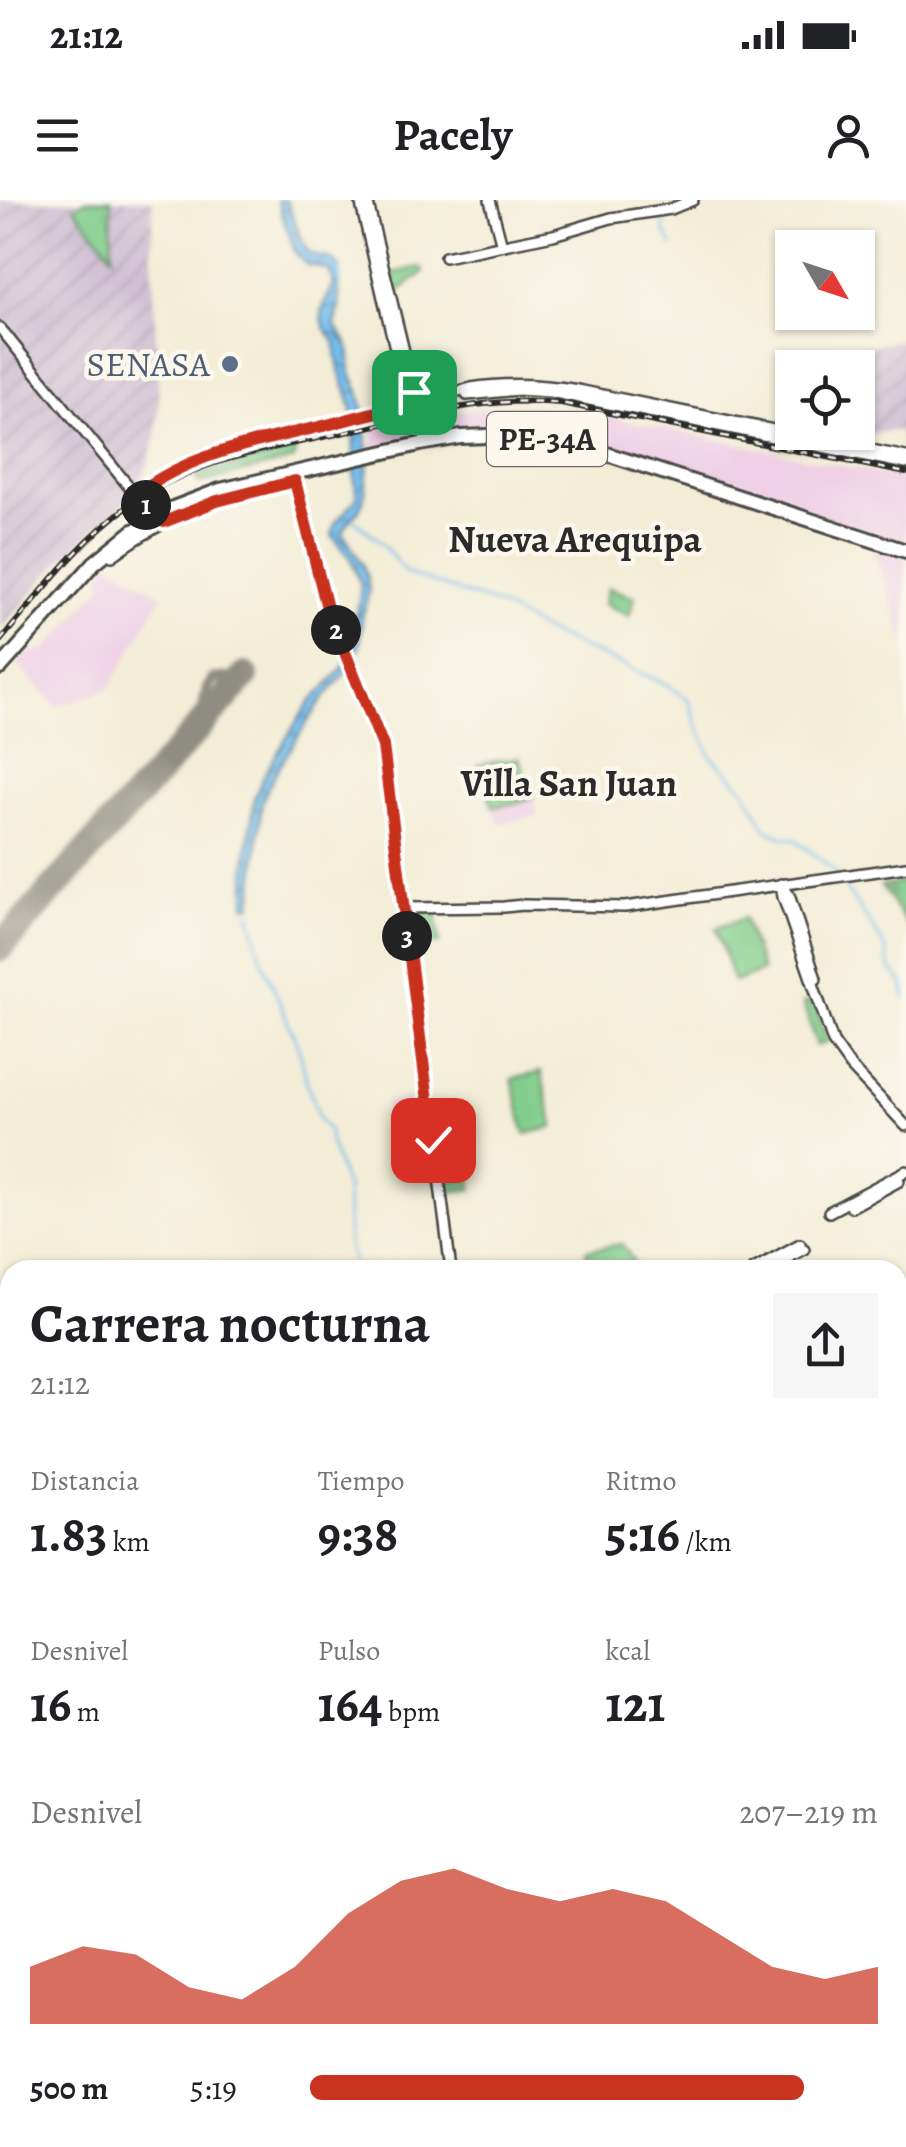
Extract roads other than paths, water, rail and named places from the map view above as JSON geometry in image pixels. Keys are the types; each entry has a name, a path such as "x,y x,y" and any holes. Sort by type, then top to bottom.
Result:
{"highway":[{"name":"PE-34A","path":"4,666 52,606 132,532 198,497 436,441 473,436 560,440 906,551"}],"street":[{"path":"360,200 409,405"},
{"path":"367,200 414,392 409,405"},
{"path":"493,200 504,244"},
{"path":"445,257 553,235 612,218 671,209 693,200"},
{"path":"0,328 136,495 161,519"},
{"path":"136,495 172,471 268,438 409,405 496,391 550,392 906,460"},
{"path":"294,477 327,608 383,746 450,1260"},
{"path":"403,905 458,901 624,908 906,867"},
{"path":"781,884 782,897 838,1040 906,1117"},
{"path":"802,943 835,1045 906,1126"},
{"path":"831,1214 906,1175"},
{"path":"773,1260 802,1246 781,1260"}],"water":[{"path":"277,200 286,200 307,250 339,266 335,325 349,349 351,372 359,391 367,461 361,506 343,533 362,563 369,591 354,661 306,724 262,801 252,905 246,906 246,862 255,796 296,723 350,657 361,585 351,558 332,536 335,523 357,498 352,411 337,361 336,343 322,320 334,284 329,270 305,264 295,252"}],"waterway":[{"path":"663,215 665,232 673,246"},
{"path":"339,270 339,286"},
{"path":"353,519 381,542 406,573 498,605 545,631 668,685 689,700 711,756 745,790 766,829 795,839 837,873"},
{"path":"840,880 879,937 890,968 903,983 906,999"},
{"path":"250,913 262,960 299,1048 307,1083 320,1120 329,1131 346,1187 352,1260"}],"railway":[{"path":"0,641 94,534 156,488 230,458 448,410 504,402 561,403 906,473"}],"place":[{"name":"SENASA","path":"230,364"}],"district":[{"name":"Nueva Arequipa","path":"575,539"},
{"name":"Villa San Juan","path":"569,783"}]}
